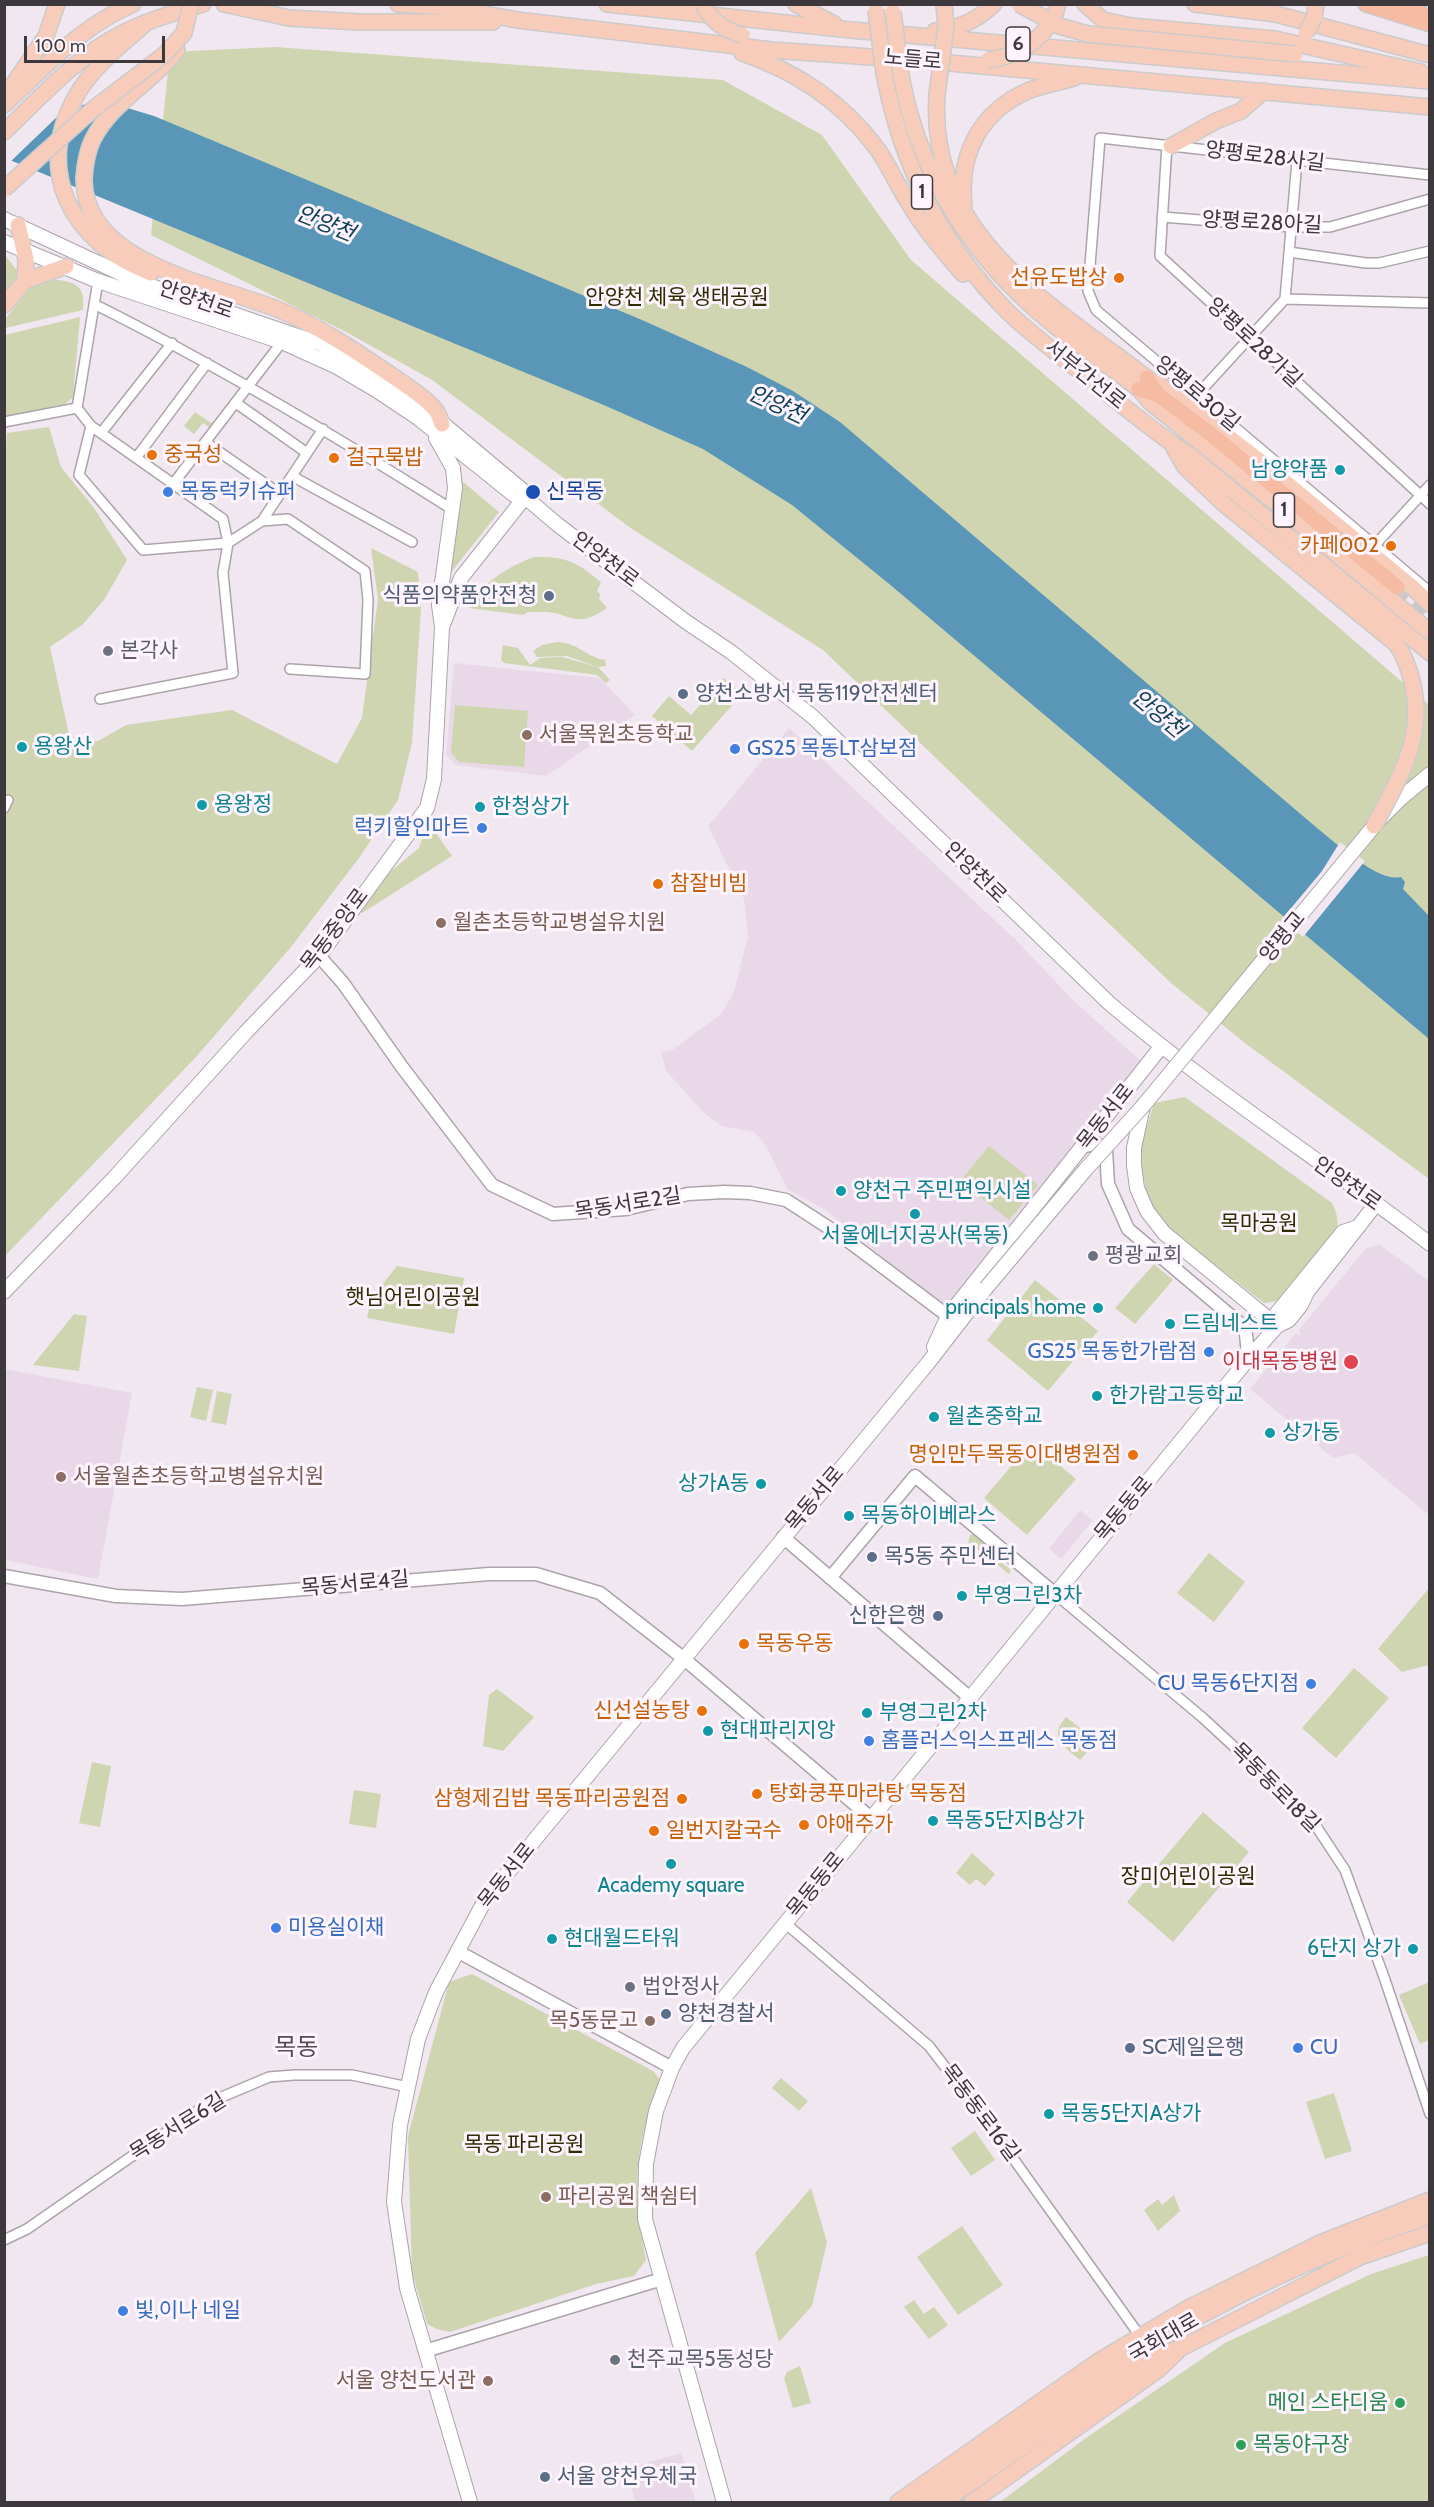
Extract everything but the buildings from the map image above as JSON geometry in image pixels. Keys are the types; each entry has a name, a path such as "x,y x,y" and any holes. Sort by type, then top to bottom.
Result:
{"highway":[{"path":"1366,4 1430,24"},
{"path":"1401,4 1430,17"},
{"path":"1143,384 1208,432 1397,587"}],"main road":[{"path":"4,97 46,36 57,4"},
{"path":"191,4 184,33 171,58 106,119 93,138 85,162 87,201 98,225 121,247 133,254 295,317 360,353 435,408 435,425 453,468 455,488 439,605 442,627"},
{"path":"4,132 59,80 118,34 203,4"},
{"path":"224,4 289,18 359,22 466,23 517,20"},
{"name":"노들로","path":"398,4 448,7 517,20 771,50 928,61 1430,107"},
{"name":"노들로","path":"607,4 851,30 1430,81"},
{"path":"703,4 724,30 742,35 771,50"},
{"path":"796,4 826,21 851,30"},
{"path":"944,4 946,27 937,94 937,129 942,161 956,195 994,252 1026,286 1143,384 1163,387 1252,455 1430,604"},
{"path":"902,34 946,30 968,24 994,4"},
{"path":"1019,4 1051,22 1088,34 1387,64"},
{"path":"1085,4 1103,20 1131,26 1275,39 1430,75"},
{"path":"1195,4 1276,14 1430,55"},
{"path":"4,105 65,47 92,26 127,7"},
{"name":"서부간선로","path":"876,7 884,73 899,137 920,188 948,237 992,295 1053,350 1192,457 1430,653"},
{"name":"서부간선로","path":"893,8 901,75 914,131 931,172 957,220 978,248 1022,297 1143,384 1151,403 1277,504 1430,632"},
{"path":"928,61 988,60 1010,55 1032,44 1056,11"},
{"path":"1275,39 1295,38 1306,33 1315,11"},
{"path":"147,22 95,71 80,90 69,111 58,144 58,162 68,205 95,241 127,263 168,280 285,319 340,348 361,366"},
{"path":"4,189 92,110 157,63 184,33"},
{"path":"714,43 759,58 793,74 839,107 859,126 883,157 909,204 936,243 964,274 992,295"},
{"path":"965,210 964,168 968,153 983,123 1004,103 1032,89 1084,75"},
{"path":"1169,146 1216,121 1241,111 1264,92"},
{"path":"11,222 24,250 25,281"},
{"name":"안양천로","path":"11,222 108,269 306,338 361,366 423,407 435,425"},
{"name":"안양천로","path":"4,242 98,281 282,342 337,367 435,425 521,489 525,497 567,531 685,621 731,652 813,717 1108,1003 1161,1047 1430,1244"},
{"path":"4,305 25,281 60,264 59,255 96,269 108,269"},
{"path":"1171,443 1185,467 1224,504 1395,643 1401,651 1418,688 1423,707 1421,726 1408,762 1374,826"},
{"name":"목동중앙로","path":"7,1283 114,1178 246,1032 319,956 427,808 434,779 442,627 461,578 525,497"},
{"name":"양평교","path":"1143,1106 1374,826 1401,798 1430,774"},
{"name":"목동서로","path":"928,1363 948,1316 1161,1047"},
{"path":"1143,1106 1134,1148 1134,1165 1137,1188 1154,1223 1277,1326"},
{"name":"목동서로","path":"470,2502 407,2288 394,2202 400,2125 418,2038 436,1992 485,1900 928,1363 986,1288 1086,1169 1143,1106"},
{"name":"목동동로","path":"724,2502 645,2219 646,2164 656,2111 672,2068 683,2048 1054,1593 1249,1358 1277,1326 1289,1320 1301,1305 1307,1292 1376,1204"},
{"path":"898,2502 1097,2362 1140,2336 1220,2291 1269,2267 1363,2225 1430,2200"},
{"name":"국회대로","path":"923,2502 1115,2367 1168,2334 1330,2253 1430,2216"},
{"name":"국회대로","path":"943,2502 1150,2359 1182,2347 1360,2257 1430,2234"},
{"path":"972,2502 1158,2370 1182,2347"}],"street":[{"name":"양평로28사길","path":"1100,138 1430,175"},
{"name":"양평로30길","path":"1100,138 1088,291 1096,310 1430,592"},
{"name":"양평로28가길","path":"1169,146 1160,256 1430,504"},
{"path":"1198,394 1285,299 1297,160"},
{"name":"양평로28아길","path":"1162,217 1291,227 1336,226 1430,200"},
{"path":"1289,252 1379,263 1430,251"},
{"path":"98,281 77,408 101,433 223,519 228,543 223,573 233,673 100,699"},
{"path":"1285,299 1430,303"},
{"path":"94,304 172,343 323,429 453,510"},
{"path":"173,484 282,342"},
{"path":"101,433 172,343"},
{"path":"136,458 207,363"},
{"path":"236,402 307,453"},
{"path":"4,422 77,408"},
{"path":"92,426 80,475 143,550 228,543 262,521 323,429"},
{"path":"205,442 280,494"},
{"path":"292,476 411,542"},
{"path":"1375,545 1430,485"},
{"path":"262,521 288,519 365,571 368,603 365,674 290,669"},
{"name":"목동서로2길","path":"319,956 343,982 402,1067 492,1185 553,1214 626,1209 697,1194 750,1193 786,1200 843,1237 948,1316"},
{"path":"1081,1147 1095,1144 1106,1150 1108,1184 1128,1229 1244,1327 1249,1358"},
{"path":"830,1578 915,1476 1054,1593"},
{"path":"783,1537 969,1697"},
{"name":"목동서로4길","path":"4,1576 116,1596 182,1599 489,1574 536,1574 600,1593 683,1658 871,1818"},
{"name":"목동동로18길","path":"1054,1593 1203,1718 1310,1817 1345,1870 1430,2114"},
{"name":"목동동로16길","path":"784,1923 929,2046 981,2113 1140,2336"},
{"path":"457,1950 672,2068"},
{"name":"목동서로6길","path":"4,2240 27,2229 210,2102 269,2077 352,2075 408,2087"},
{"path":"425,2351 662,2279"}],"shaded area":[{"name":"서울목원초등학교","path":"454,663 600,678 635,715 546,776 456,765 446,755"},
{"name":"서울에너지공사(목동)","path":"789,728 1017,941 1075,1002 1141,1061 1143,1075 954,1302 940,1304 824,1209 787,1189 767,1148 755,1132 722,1126 705,1114 666,1071 661,1052 672,1050 721,1014 734,992 748,936 744,899 708,826"},
{"name":"이대목동병원","path":"1380,1245 1429,1281 1429,1515 1354,1453 1333,1458 1250,1389 1296,1333 1301,1334 1298,1331 1366,1248"},
{"name":"서울월촌초등학교병설유치원","path":"5,1369 132,1393 98,1579 5,1560"},
{"path":"1080,1510 1093,1520 1061,1559 1049,1549"},
{"path":"681,2453 696,2502 636,2502 625,2469"}],"green space":[{"name":"안양천 체육 생태공원","path":"276,47 723,80 822,135 911,260 1429,705 1429,1179 1245,1043 1171,983 823,650 632,529 432,380 350,334 151,235 170,52"},
{"path":"5,255 25,281 5,305"},
{"path":"48,279 70,282 80,288 83,310 5,328 5,319 31,287"},
{"path":"80,317 73,397 63,406 5,416 5,335"},
{"path":"195,412 214,425 211,429 203,423 194,434 184,426"},
{"path":"49,427 61,467 94,508 127,560 104,600 82,625 50,647 71,744 98,741 126,725 232,710 337,764 362,718 378,599 371,548 418,572 421,608 412,743 398,800 359,858 291,947 196,1057 5,1256 5,457 7,433"},
{"path":"462,481 499,512 449,575 449,565"},
{"path":"534,557 563,559 578,565 601,582 597,591 600,594 599,599 607,608 590,617 575,619 550,612 528,612 523,615 469,608 488,583 515,565"},
{"path":"557,642 571,645 605,660 606,666 598,667 567,656 537,657 533,651 542,645"},
{"path":"503,645 518,648 530,665 540,658 562,657 598,667 610,680 606,683 597,675 504,663 501,660"},
{"path":"724,678 742,694 692,751 652,716 669,696 691,715"},
{"path":"455,705 528,711 524,767 459,762 451,752"},
{"path":"428,822 452,856 362,913 357,906 380,880 419,848"},
{"name":"목마공원","path":"1185,1097 1332,1203 1336,1211 1336,1237 1284,1300 1264,1303 1170,1230 1157,1214 1147,1193 1140,1149 1154,1103"},
{"path":"989,1146 1038,1185 1009,1220 960,1181"},
{"path":"1154,1264 1173,1280 1135,1324 1115,1308"},
{"name":"햇님어린이공원","path":"397,1266 464,1278 454,1334 367,1318 371,1299"},
{"path":"1035,1280 1098,1331 1048,1391 987,1340"},
{"path":"74,1314 87,1316 79,1371 33,1365"},
{"path":"197,1387 213,1390 206,1421 190,1417"},
{"path":"217,1391 232,1394 226,1425 211,1422"},
{"path":"1032,1442 1076,1479 1027,1535 984,1498"},
{"path":"974,1534 1001,1556 1002,1563 1011,1570 1009,1574 968,1542 970,1535"},
{"path":"1209,1553 1245,1582 1214,1622 1177,1593"},
{"path":"1429,1588 1429,1665 1402,1672 1378,1649"},
{"path":"1354,1668 1389,1698 1336,1758 1302,1728"},
{"path":"497,1689 534,1717 503,1751 483,1746 489,1695"},
{"path":"1066,1717 1097,1741 1080,1760 1064,1746 1058,1736 1058,1730"},
{"path":"92,1762 111,1766 100,1827 79,1823"},
{"path":"354,1790 381,1794 376,1828 349,1824"},
{"name":"장미어린이공원","path":"1203,1812 1249,1852 1173,1942 1127,1902"},
{"path":"972,1853 995,1874 985,1886 976,1879 970,1885 956,1873"},
{"name":"목동 파리공원","path":"472,1974 653,2071 661,2081 646,2124 639,2154 638,2200 646,2260 634,2276 596,2284 450,2332 427,2324 412,2272 408,2136 449,1982"},
{"path":"1429,1982 1429,2040 1420,2044 1399,1995"},
{"path":"781,2078 808,2101 799,2111 772,2088"},
{"path":"1334,2093 1352,2151 1325,2159 1306,2102"},
{"path":"975,2131 995,2160 971,2176 951,2148"},
{"path":"811,2188 827,2242 812,2306 779,2342 755,2253"},
{"path":"1174,2195 1180,2211 1158,2231 1144,2210 1158,2199 1162,2205"},
{"path":"962,2226 1003,2285 958,2315 917,2257"},
{"path":"1429,2255 1429,2502 1000,2502 1086,2438 1225,2343 1371,2274"},
{"path":"914,2300 924,2314 934,2307 948,2325 929,2339 904,2307"},
{"path":"800,2366 811,2403 793,2408 784,2378 787,2372"}],"water":[{"name":"안양천","path":"4,77 34,94 79,106 94,102 124,107 154,116 642,320 747,367 793,391 840,422 1334,842 1369,868 1381,874 1401,877 1405,882 1403,889 1429,916 1429,1039 888,583 792,505 703,449 606,406 5,158"}],"pier":[{"path":"4,74 35,91 79,103 84,102 75,118 59,115 9,163 4,162"},
{"path":"1340,842 1365,861 1303,937 1282,919 1322,871"}],"tunnel":[{"path":"1397,587 1430,616"},
{"path":"957,2502 1001,2471"}],"place":[{"name":"선유도밥상","path":"1119,278"},
{"name":"중국성","path":"152,455"},
{"name":"걸구묵밥","path":"334,458"},
{"name":"남양약품","path":"1340,470"},
{"name":"목동럭키슈퍼","path":"168,492"},
{"name":"신목동","path":"533,492"},
{"name":"카페002","path":"1391,546"},
{"name":"식품의약품안전청","path":"549,596"},
{"name":"본각사","path":"108,651"},
{"name":"양천소방서 목동119안전센터","path":"683,694"},
{"name":"서울목원초등학교","path":"527,735"},
{"name":"용왕산","path":"22,747"},
{"name":"GS25 목동LT삼보점","path":"735,749"},
{"name":"용왕정","path":"202,805"},
{"name":"한청상가","path":"480,807"},
{"name":"럭키할인마트","path":"482,828"},
{"name":"참잘비빔","path":"658,884"},
{"name":"월촌초등학교병설유치원","path":"441,923"},
{"name":"양천구 주민편익시설","path":"841,1191"},
{"name":"서울에너지공사(목동)","path":"915,1214"},
{"name":"평광교회","path":"1093,1256"},
{"name":"principals home","path":"1098,1308"},
{"name":"드림네스트","path":"1170,1324"},
{"name":"GS25 목동한가람점","path":"1209,1352"},
{"name":"이대목동병원","path":"1351,1362"},
{"name":"한가람고등학교","path":"1097,1396"},
{"name":"월촌중학교","path":"934,1417"},
{"name":"상가동","path":"1270,1433"},
{"name":"명인만두목동이대병원점","path":"1133,1455"},
{"name":"서울월촌초등학교병설유치원","path":"61,1477"},
{"name":"상가A동","path":"761,1484"},
{"name":"목동하이베라스","path":"849,1516"},
{"name":"목5동 주민센터","path":"872,1557"},
{"name":"부영그린3차","path":"962,1596"},
{"name":"신한은행","path":"938,1616"},
{"name":"목동우동","path":"744,1644"},
{"name":"CU 목동6단지점","path":"1311,1684"},
{"name":"신선설농탕","path":"702,1711"},
{"name":"부영그린2차","path":"867,1713"},
{"name":"현대파리지앙","path":"708,1731"},
{"name":"홈플러스익스프레스 목동점","path":"869,1741"},
{"name":"탕화쿵푸마라탕 목동점","path":"757,1794"},
{"name":"삼형제김밥 목동파리공원점","path":"682,1799"},
{"name":"목동5단지B상가","path":"933,1821"},
{"name":"야애주가","path":"804,1825"},
{"name":"일번지칼국수","path":"654,1831"},
{"name":"Academy square","path":"671,1864"},
{"name":"미용실이채","path":"276,1928"},
{"name":"현대월드타워","path":"552,1939"},
{"name":"6단지 상가","path":"1413,1949"},
{"name":"법안정사","path":"630,1987"},
{"name":"양천경찰서","path":"666,2014"},
{"name":"목5동문고","path":"650,2021"},
{"name":"SC제일은행","path":"1130,2048"},
{"name":"CU","path":"1298,2048"},
{"name":"목동5단지A상가","path":"1049,2114"},
{"name":"파리공원 책쉼터","path":"546,2197"},
{"name":"빛,이나 네일","path":"123,2311"},
{"name":"천주교목5동성당","path":"615,2360"},
{"name":"서울 양천도서관","path":"488,2381"},
{"name":"메인 스타디움","path":"1400,2403"},
{"name":"목동야구장","path":"1241,2445"},
{"name":"서울 양천우체국","path":"545,2477"}],"district":[{"name":"목동","path":"296,2048"}]}
